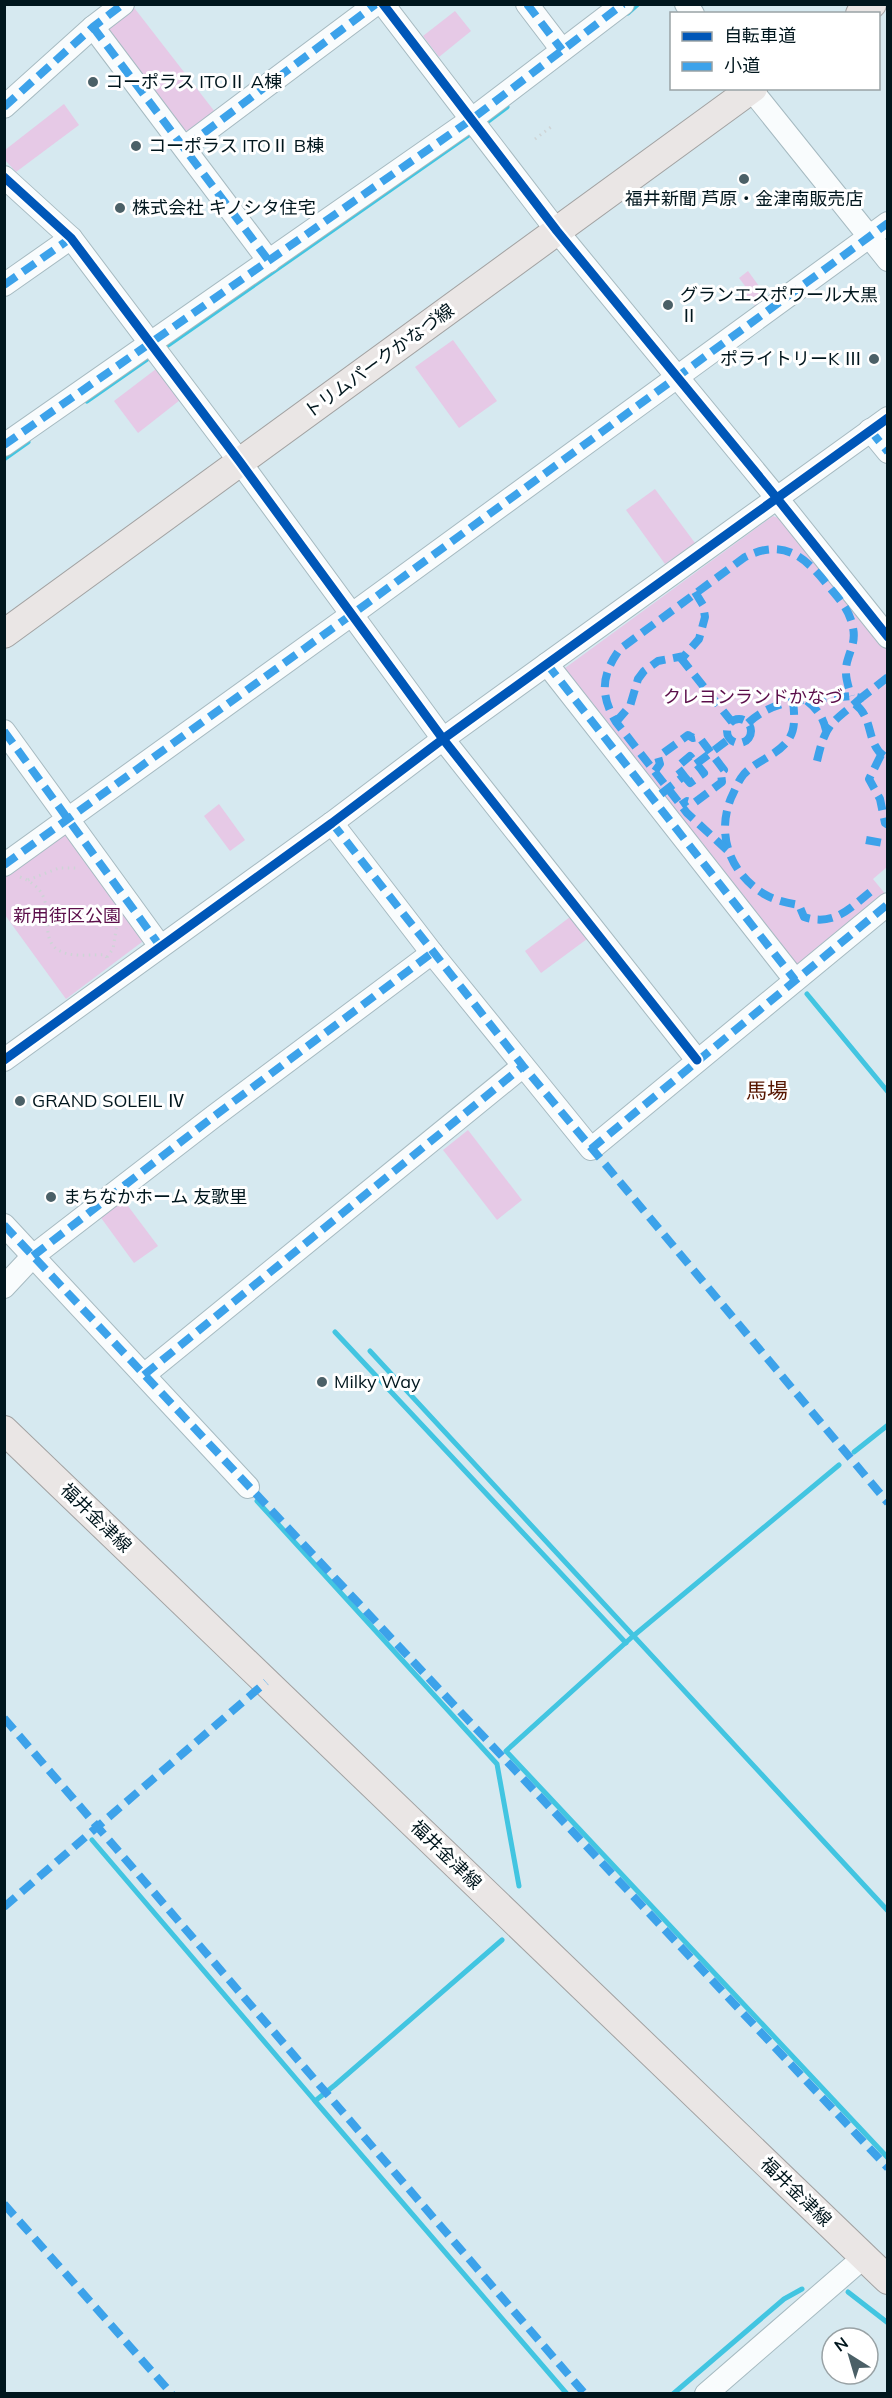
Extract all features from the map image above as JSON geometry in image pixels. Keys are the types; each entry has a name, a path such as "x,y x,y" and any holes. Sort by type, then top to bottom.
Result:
{"main road":[{"name":"トリムパークかなづ線","path":"4,634 750,90"},
{"name":"福井金津線","path":"4,1430 888,2280"}],"street":[{"path":"4,107 93,27 123,4"},
{"path":"185,147 376,4"},
{"path":"383,4 557,231 888,637"},
{"path":"527,4 562,50"},
{"path":"4,445 472,119 622,4"},
{"path":"93,27 269,261"},
{"path":"752,90 888,261"},
{"path":"4,177 71,238 240,462 442,739 697,1060"},
{"path":"5,864 888,223"},
{"path":"4,285 71,238"},
{"path":"4,1060 52,1016 120,975 332,823 442,739 879,424 888,452"},
{"path":"547,664 795,980"},
{"path":"4,731 160,946"},
{"path":"332,823 432,953 591,1149 888,904"},
{"path":"4,1287 33,1256 213,1117 432,953"},
{"path":"144,1375 523,1066"},
{"path":"4,1225 248,1487"},
{"path":"706,2394 864,2257"}],"path":[{"path":"535,139 551,127"},
{"path":"28,880 59,868 71,867 86,871 99,861"},
{"path":"5,864 15,875 28,880 45,898 48,906 50,940 57,950 67,954 105,956 120,975"}],"green space":[{"path":"132,5 215,112 190,131 175,129 107,38 108,24"},
{"path":"455,11 471,31 439,57 423,36"},
{"path":"64,104 79,125 16,172 5,160 5,150"},
{"path":"748,271 767,297 755,306 742,289 745,286 739,278"},
{"path":"453,340 497,401 459,428 415,367"},
{"path":"156,369 180,400 138,433 114,401"},
{"path":"655,489 695,543 665,564 626,510"},
{"name":"クレヨンランドかなづ","path":"773,516 784,520 887,647 887,867 873,879 887,896 802,964 794,964 565,677 565,668"},
{"path":"219,804 245,840 230,851 204,816"},
{"name":"新用街区公園","path":"65,829 146,939 66,999 5,915 4,874"},
{"path":"570,917 587,939 541,973 525,951"},
{"path":"468,1130 522,1200 497,1220 443,1150"},
{"path":"122,1198 158,1246 134,1263 99,1215"}],"waterway":[{"path":"628,13 638,4"},
{"path":"483,125 507,107"},
{"path":"161,350 473,132"},
{"path":"87,401 153,355"},
{"path":"4,459 28,442"},
{"path":"807,994 888,1092"},
{"path":"335,1332 626,1643"},
{"path":"370,1351 888,1911"},
{"path":"854,1452 888,1425"},
{"path":"839,1465 632,1637 506,1751 888,2158"},
{"path":"257,1501 497,1764 519,1886"},
{"path":"92,1840 315,2101"},
{"path":"502,1940 315,2101 567,2394"},
{"path":"673,2394 784,2299 802,2289"},
{"path":"848,2292 888,2323"}],"marked path":[{"path":"4,107 93,27 123,4"},
{"path":"185,147 376,4"},
{"path":"527,4 562,50"},
{"path":"4,445 472,119 623,4"},
{"path":"93,27 269,261"},
{"path":"4,865 888,223"},
{"path":"4,285 71,238"},
{"path":"870,430 888,452"},
{"path":"727,850 687,813 616,722 607,703 605,685 609,668 620,649 745,557 759,551 783,550 794,554 812,568 850,616 854,634 846,673 851,696"},
{"path":"616,722 630,706 638,679 644,671 658,661 684,656 699,639 705,617 703,605 695,592"},
{"path":"680,657 732,722"},
{"path":"547,664 795,980"},
{"path":"748,723 771,708 796,701 851,696 861,698 888,677"},
{"path":"817,761 831,724 861,698"},
{"path":"793,700 794,724 790,737 781,748 744,774 731,798 725,826 729,852 742,875 752,885 772,898 799,905 804,917 825,919 842,914 874,889"},
{"path":"807,701 819,714 826,730"},
{"path":"855,704 865,717 876,747 887,758"},
{"path":"739,719 744,720 750,726 751,731 750,736 744,742 739,743 734,742 728,736 727,731 728,726 734,720 739,719"},
{"path":"4,731 160,946"},
{"path":"655,771 660,764 658,757 688,735 693,738 699,737 724,770 721,773 722,782 694,803 687,801 681,805"},
{"path":"696,764 729,739"},
{"path":"881,755 869,779 880,799 885,823 888,825"},
{"path":"661,794 684,776 677,767 690,756 704,773 690,783 684,776"},
{"path":"332,823 523,1066 888,1503"},
{"path":"866,840 888,844"},
{"path":"591,1149 888,904"},
{"path":"33,1256 213,1117 432,953"},
{"path":"144,1375 523,1066"},
{"path":"4,1225 888,2168"},
{"path":"4,1907 266,1682"},
{"path":"4,1718 585,2394"},
{"path":"4,2204 172,2394"}],"cycle path":[{"path":"383,4 557,231 888,637"},
{"path":"4,177 71,238 240,462 443,739 697,1060"},
{"path":"4,1060 888,418"}],"place":[{"name":"コーポラス ITOⅡ A棟","path":"93,82"},
{"name":"コーポラス ITOⅡ B棟","path":"136,146"},
{"name":"福井新聞 芦原・金津南販売店","path":"744,179"},
{"name":"株式会社 キノシタ住宅","path":"120,208"},
{"name":"グランエスポワール大黒 Ⅱ","path":"668,305"},
{"name":"ポライトリーK Ⅲ","path":"874,359"},
{"name":"GRAND SOLEIL Ⅳ","path":"20,1101"},
{"name":"まちなかホーム 友歌里","path":"51,1197"},
{"name":"Milky Way","path":"322,1382"}],"district":[{"name":"馬場","path":"767,1091"}]}
